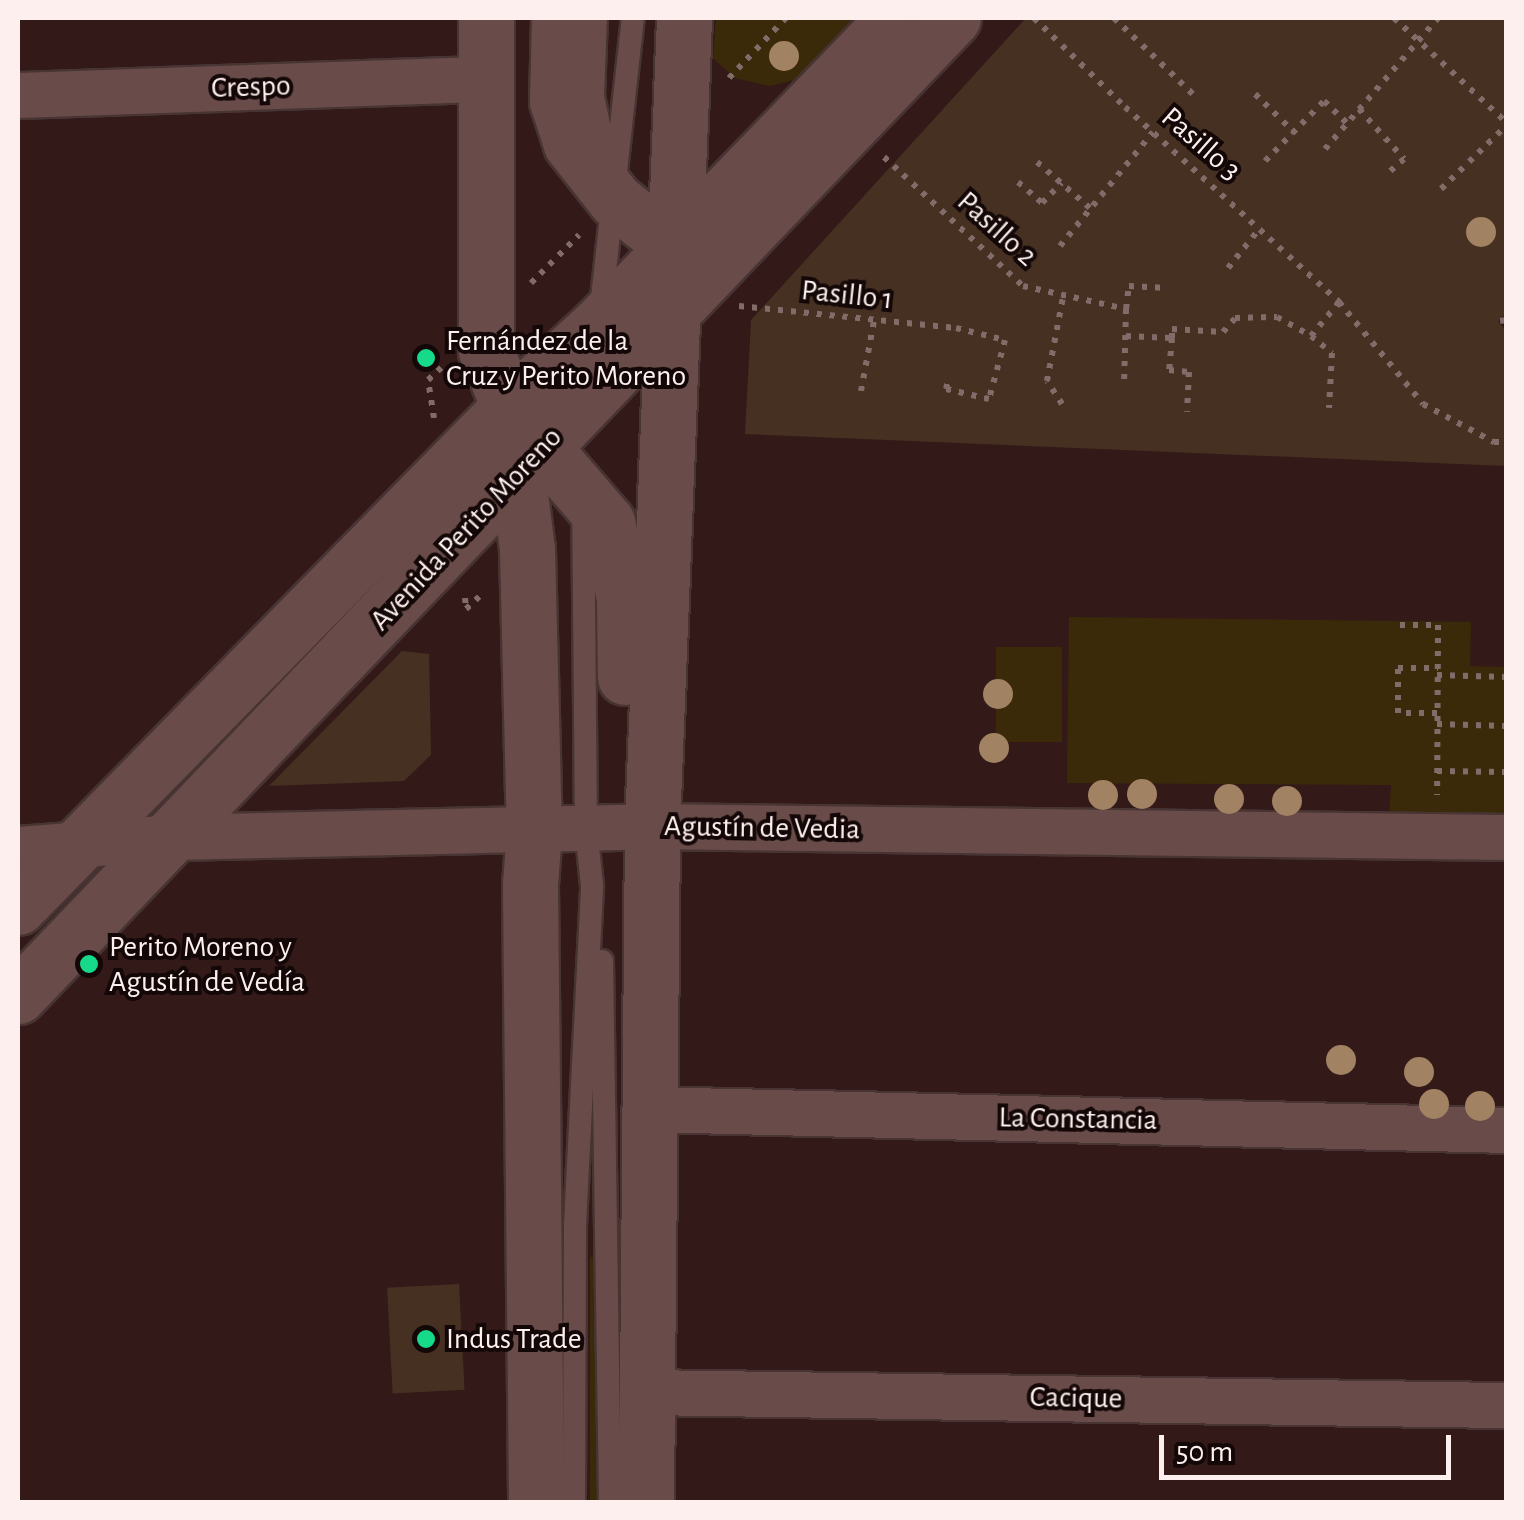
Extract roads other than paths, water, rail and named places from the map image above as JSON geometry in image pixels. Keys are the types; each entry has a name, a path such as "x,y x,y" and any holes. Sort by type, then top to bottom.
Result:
{"main road":[{"path":"486,18 486,351 559,444 607,522 624,598 625,733 654,812"},
{"path":"559,18 557,101 572,144 614,200 686,281"},
{"path":"646,1502 654,812 686,281 684,18"},
{"name":"Avenida Perito Moreno","path":"18,996 559,444 894,18"},
{"name":"Avenida Perito Moreno","path":"18,907 78,846 559,444 599,324 686,281 852,126 953,18"},
{"path":"536,1502 530,884 560,830 526,549 559,444"}],"street":[{"name":"Crespo","path":"18,95 484,79"},
{"name":"Agustín de Vedia","path":"18,849 174,837 560,830 654,812 1506,838"},
{"name":"La Constancia","path":"649,1109 1506,1130"},
{"name":"Cacique","path":"645,1392 1506,1405"}],"lane":[{"path":"596,18 592,96 614,200"},
{"path":"559,444 599,324 634,18"},
{"path":"560,830 602,906 610,1502"},
{"path":"574,1502 575,1226 592,884"},
{"path":"559,1502 577,1334"}],"place":[{"name":"Fernández de la Cruz y Perito Moreno","path":"426,358"},
{"name":"Perito Moreno y Agustín de Vedía","path":"89,964"},
{"name":"Indus Trade","path":"426,1339"}]}
